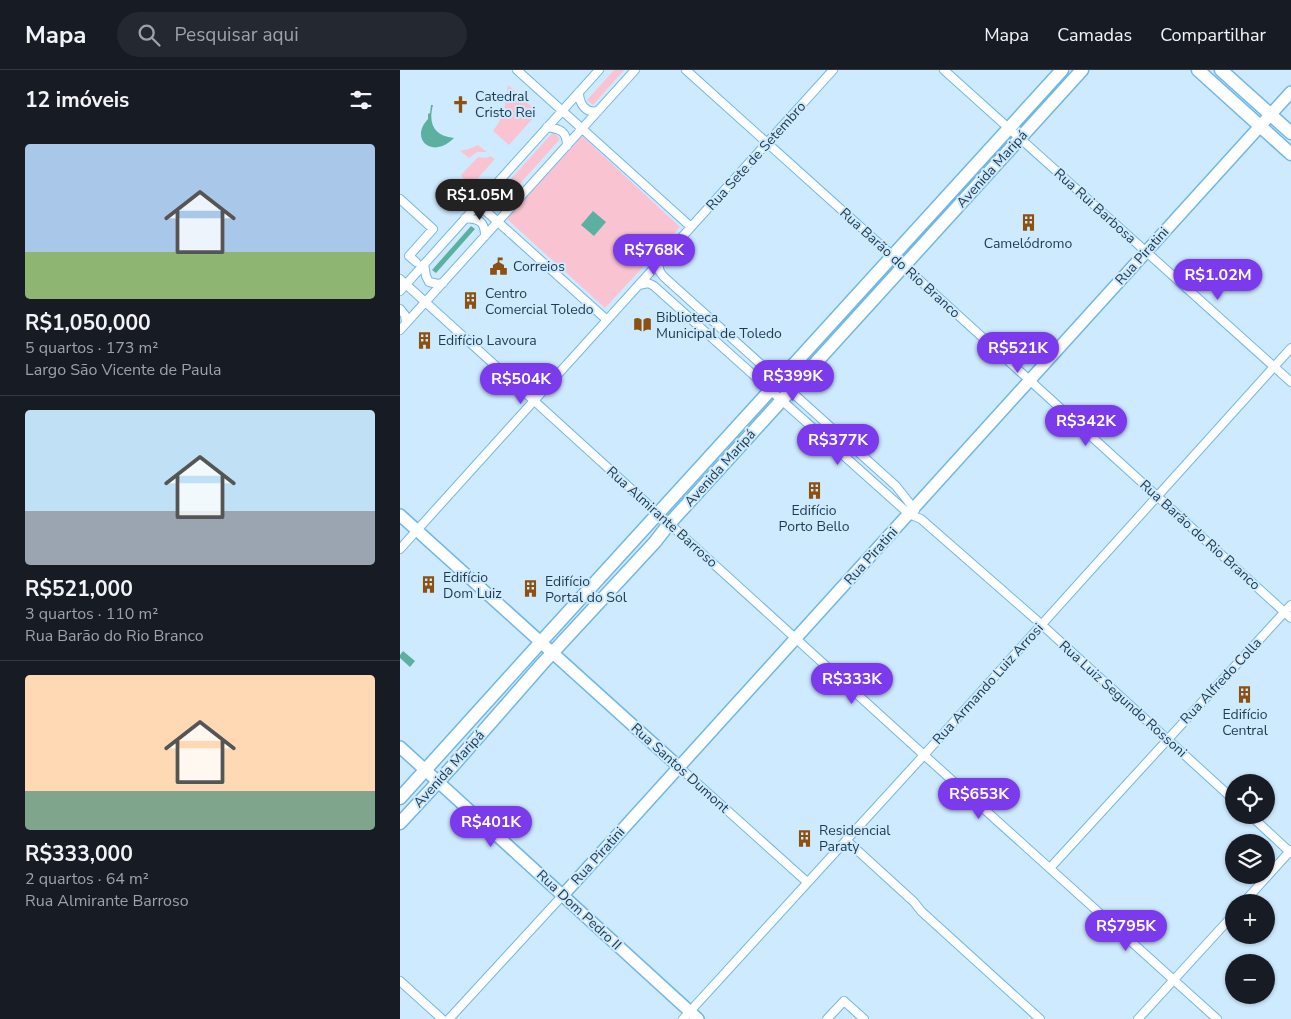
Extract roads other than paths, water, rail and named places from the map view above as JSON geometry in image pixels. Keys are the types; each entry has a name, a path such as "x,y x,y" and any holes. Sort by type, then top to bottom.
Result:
{"main road":[{"name":"Avenida Maripá","path":"400,798 1062,70"},
{"name":"Avenida Maripá","path":"400,823 536,670 655,542 669,524 1082,70"},
{"path":"1198,70 1291,154"},
{"path":"1221,70 1291,133"},
{"path":"909,239 908,245 913,250 920,249"},
{"path":"879,272 884,272 890,277 889,282"},
{"path":"795,364 794,371 798,374 805,374"},
{"path":"755,407 762,407 766,411 766,417"},
{"path":"673,497 672,505 677,510 683,509"},
{"path":"642,532 649,531 654,536 655,542"},
{"path":"558,624 557,632 560,636 567,638"},
{"path":"525,659 532,659 537,664 536,670"},
{"path":"440,753 440,761 450,769"}],"street":[{"path":"517,70 691,227"},
{"path":"402,285 420,263 494,187 599,70"},
{"path":"400,330 635,70"},
{"name":"Rua Barão do Rio Branco","path":"686,70 1291,618"},
{"name":"Rua Sete de Setembro","path":"400,548 833,70"},
{"name":"Rua Rui Barbosa","path":"944,70 1291,382"},
{"path":"579,92 582,106 589,111 598,111"},
{"name":"Rua Piratini","path":"449,1019 1291,92"},
{"path":"547,127 562,131 566,137 567,146"},
{"path":"494,187 499,201 506,204 514,204"},
{"path":"400,199 433,229 409,256 420,263 430,282 443,283"},
{"path":"478,204 607,320"},
{"path":"465,218 480,222 484,227 485,236"},
{"path":"658,264 660,272 669,281 757,361 775,386 786,395 800,416 888,496 912,511"},
{"path":"660,291 661,285 669,281"},
{"path":"639,284 648,283 654,286 749,371 775,386 786,395 809,407 896,486 912,511"},
{"name":"Rua Almirante Barroso","path":"402,285 425,302 1217,1019"},
{"path":"400,309 405,315 406,323"},
{"name":"Rua Armando Luiz Arrosi","path":"690,1017 807,882 1291,348"},
{"path":"749,371 753,373 759,371 761,368 757,361"},
{"path":"800,416 802,408 809,407"},
{"path":"888,496 895,494 896,486"},
{"name":"Rua Luiz Segundo Rossoni","path":"912,511 1041,624 1225,792"},
{"path":"400,515 540,643"},
{"name":"Rua Alfredo Colla","path":"1050,868 1291,605"},
{"name":"Rua Santos Dumont","path":"540,643 807,882"},
{"path":"400,747 425,770"},
{"name":"Rua Dom Pedro II","path":"425,770 562,895 690,1017"},
{"path":"1252,894 1291,852 1260,824"},
{"path":"846,840 914,902 920,911 1040,1019"},
{"path":"1138,1019 1225,924"},
{"path":"400,981 442,1019"},
{"path":"827,1019 844,1001 864,1019"}],"place":[{"name":"Catedral Cristo Rei","path":"461,104"},
{"name":"Camelódromo","path":"1028,223"},
{"name":"Correios","path":"499,266"},
{"name":"Centro Comercial Toledo","path":"471,301"},
{"name":"Biblioteca Municipal de Toledo","path":"642,325"},
{"name":"Edifício Lavoura","path":"424,340"},
{"name":"Edifício Porto Bello","path":"814,490"},
{"name":"Edifício Dom Luiz","path":"429,585"},
{"name":"Edifício Portal do Sol","path":"531,589"},
{"name":"Edifício Central","path":"1245,694"},
{"name":"Residencial Paraty","path":"805,838"}]}
